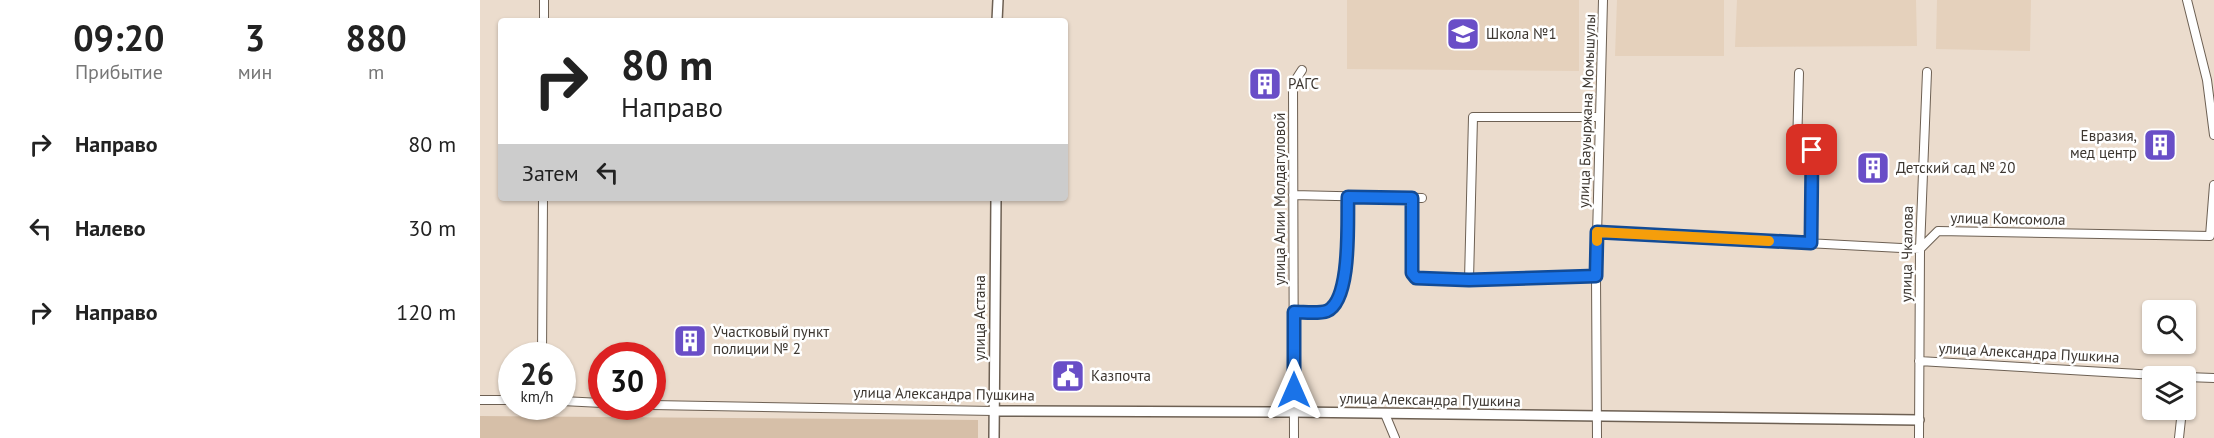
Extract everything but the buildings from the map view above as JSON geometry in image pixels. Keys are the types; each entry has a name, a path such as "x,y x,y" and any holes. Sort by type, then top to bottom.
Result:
{"street":[{"path":"544,0 544,18"},
{"path":"997,18 998,0"},
{"name":"улица Бауыржана Момышулы","path":"1597,438 1596,276 1603,0"},
{"path":"2187,0 2207,80 2214,135"},
{"name":"улица Алии Молдагуловой","path":"1294,438 1293,84 1302,70"},
{"name":"улица Чкалова","path":"1919,438 1920,249 1927,72"},
{"path":"1799,73 1797,148 1812,150 1811,243"},
{"path":"1469,280 1473,117 1599,117"},
{"name":"улица Комсомола","path":"1920,249 1938,231 2210,236 2214,185"},
{"path":"1293,195 1422,198"},
{"path":"1294,312 1327,311 1333,306 1342,290 1345,273 1348,197"},
{"path":"1412,198 1412,273 1416,278 1469,280 1596,276"},
{"path":"542,342 543,201"},
{"name":"улица Астана","path":"994,438 996,201"},
{"path":"1597,232 1920,249"},
{"name":"улица Александра Пушкина","path":"1919,361 2142,374"},
{"path":"2196,377 2214,378"},
{"path":"480,400 498,400"},
{"name":"улица Александра Пушкина","path":"666,405 994,411 1294,412 1919,420"},
{"path":"1385,414 1395,438"},
{"path":"2179,438 2180,420"}],"shaded area":[{"name":"Школа №1","path":"1347,0 1579,0 1579,71 1347,69"},
{"path":"1617,0 1724,0 1724,56 1615,56"},
{"path":"1737,0 1916,0 1917,46 1735,47"},
{"path":"1937,0 2031,0 2030,51 1936,49"},
{"path":"480,416 498,416 498,420 576,420 576,417 588,417 588,420 666,420 666,417 978,420 978,438 480,438"}],"slow traffic":[{"path":"1597,241 1597,232 1769,241"}],"place":[{"name":"Школа №1","path":"1463,34"},
{"name":"РАГС","path":"1265,84"},
{"name":"Евразия, мед центр","path":"2160,145"},
{"name":"Детский сад № 20","path":"1873,168"},
{"name":"Участковый пункт полиции № 2","path":"690,341"},
{"name":"Казпочта","path":"1068,376"}],"route":[{"path":"1294,390 1294,312 1327,311 1333,306 1342,290 1345,273 1348,197 1412,198 1412,273 1416,278 1469,280 1596,276 1597,232 1811,243 1812,150"}]}
